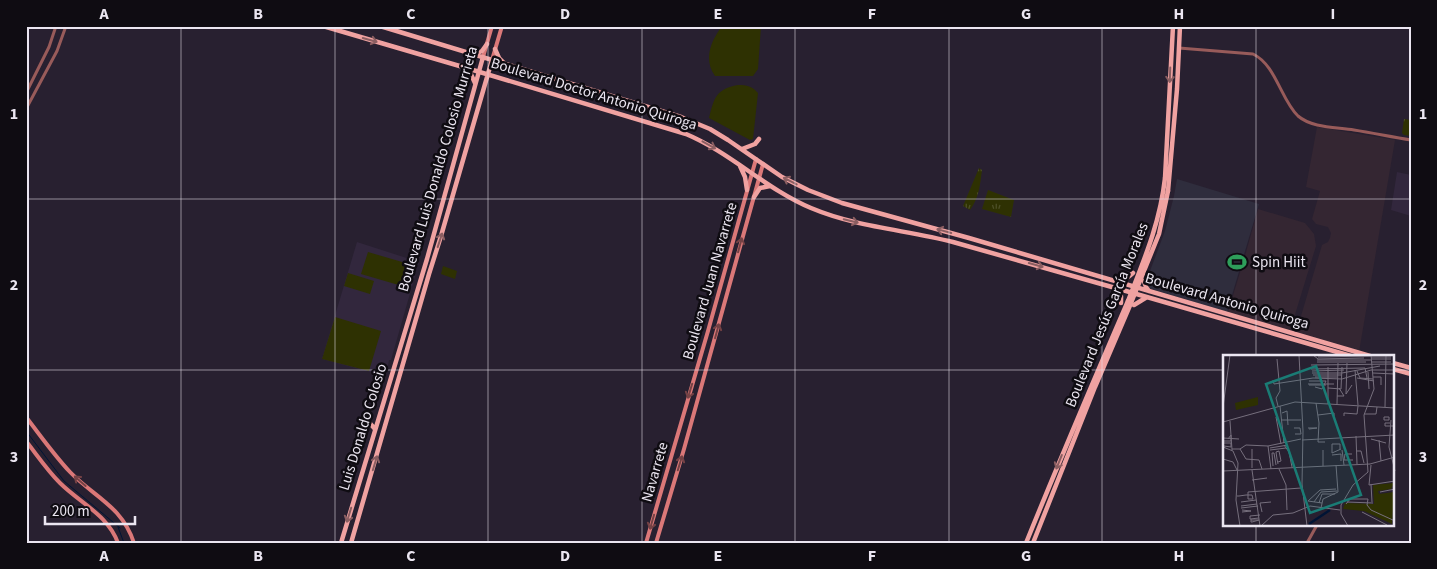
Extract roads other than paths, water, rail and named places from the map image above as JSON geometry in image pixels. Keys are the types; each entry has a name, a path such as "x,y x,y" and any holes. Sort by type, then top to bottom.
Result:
{"main road":[{"name":"Boulevard Doctor Antonio Quiroga","path":"323,26 686,134 713,147 784,195 835,217 930,236 989,252"},
{"name":"Boulevard Doctor Antonio Quiroga","path":"380,26 681,117 710,129 782,177 808,190 842,203 991,244"},
{"name":"Boulevard Luis Donaldo Colosio Murrieta","path":"409,318 492,26"},
{"name":"Boulevard Luis Donaldo Colosio Murrieta","path":"416,320 502,26"},
{"name":"Boulevard Jesús García Morales","path":"1033,543 1093,387 1152,242 1160,214 1165,178 1173,26"},
{"name":"Boulevard Jesús García Morales","path":"1026,543 1141,280 1162,223 1168,191 1176,105 1180,26"},
{"path":"473,54 482,50 487,44"},
{"path":"495,49 499,58 505,64"},
{"path":"468,68 476,84"},
{"path":"484,87 489,80 498,77"},
{"path":"462,129 467,135 462,162"},
{"path":"742,149 755,144 759,139"},
{"name":"Boulevard Juan Navarrete","path":"685,408 756,160"},
{"path":"738,163 745,177 747,188 752,186 756,190"},
{"name":"Boulevard Juan Navarrete","path":"695,411 763,164"},
{"path":"446,186 451,190 451,200"},
{"path":"754,197 760,188 770,186"},
{"name":"Boulevard Antonio Quiroga","path":"991,244 1360,355"},
{"path":"979,249 997,252 1000,247"},
{"name":"Boulevard Antonio Quiroga","path":"989,252 1348,355"},
{"path":"427,259 427,264 431,267"},
{"path":"1116,281 1128,278 1133,273"},
{"path":"1144,280 1150,292"},
{"path":"1114,287 1121,296 1121,303"},
{"path":"1134,305 1147,297"},
{"name":"Luis Donaldo Colosio","path":"342,543 409,318"},
{"name":"Luis Donaldo Colosio","path":"351,543 416,320"},
{"path":"398,352 399,362 403,365"},
{"path":"1394,363 1411,368"},
{"path":"393,369 397,372 398,383"},
{"path":"1394,369 1411,374"},
{"name":"Navarrete","path":"646,543 685,408"},
{"name":"Navarrete","path":"656,543 695,411"},
{"path":"26,417 71,473 117,512 128,528 134,543"},
{"path":"367,420 375,429"},
{"path":"26,441 61,483 106,521 118,543"}],"street":[{"path":"26,93 50,47 56,26"},
{"path":"26,109 57,51 66,26"},
{"path":"1179,48 1253,54 1267,67 1293,110 1301,118 1320,125 1411,140"},
{"path":"1307,543 1316,526"}],"waterway":[{"path":"26,431 64,481 120,528"},
{"path":"118,527 124,543"}],"place":[{"name":"Spin Hiit","path":"1237,262"}]}
